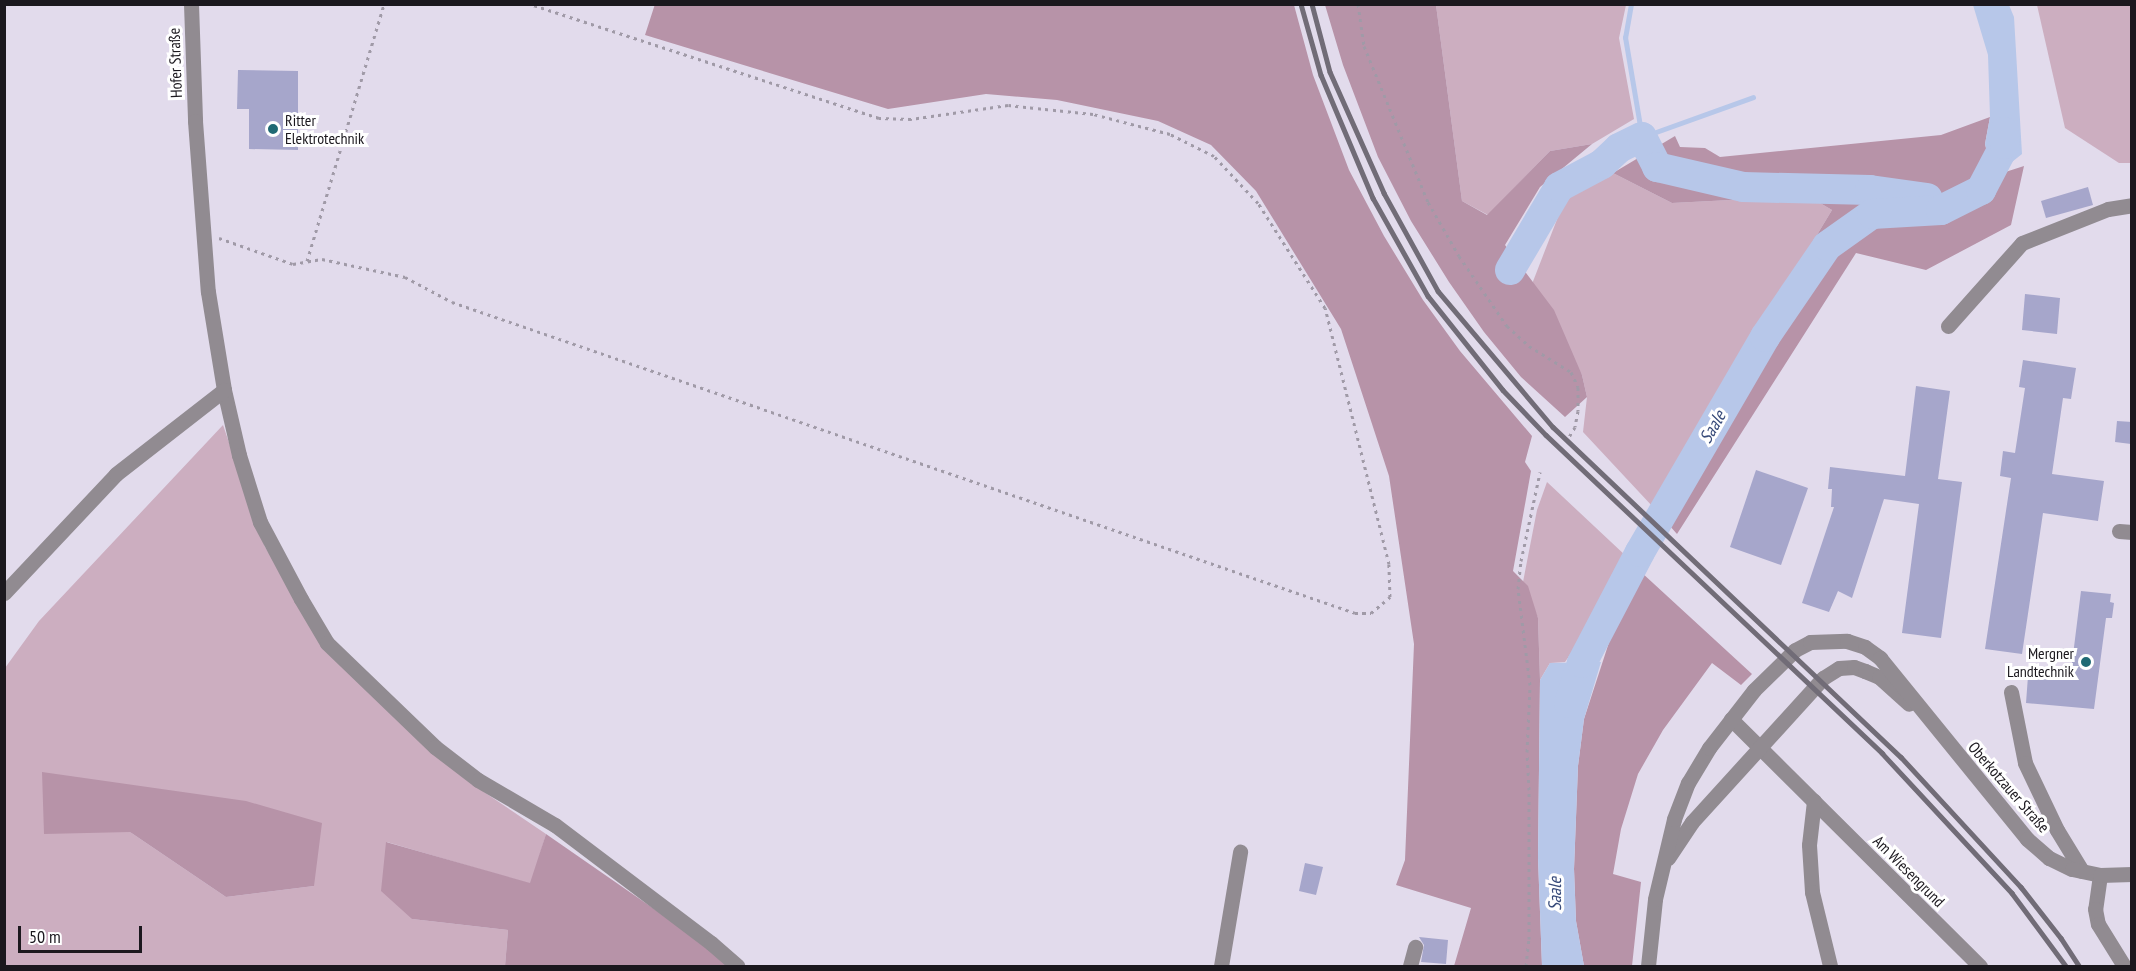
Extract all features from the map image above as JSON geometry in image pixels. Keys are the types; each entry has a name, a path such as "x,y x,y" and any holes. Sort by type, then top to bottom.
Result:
{"street":[{"name":"Hofer Straße","path":"191,4 195,121 208,292 224,390 238,455 260,522 327,643 435,747 478,780 555,825 711,943 737,966"},
{"path":"1948,326 2022,243 2108,209 2132,205"},
{"path":"4,593 116,474 224,390"},
{"name":"Oberkotzauer Straße","path":"1665,863 1674,819 1688,783 1731,719 1754,690 1795,650 1810,642 1827,640 1847,641 1865,648 1880,658 1899,678 1934,727 2027,839 2049,858 2082,871 2100,875 2132,874"},
{"name":"Oberkotzauer Straße","path":"1759,747 1823,678 1839,668 1854,667 1879,677 1934,727"},
{"path":"2011,692 2025,763 2057,830 2082,871"},
{"name":"Am Wiesengrund","path":"1731,719 1980,966"},
{"path":"1648,966 1655,899 1665,863 1692,822 1759,747"},
{"path":"1814,801 1809,845 1812,892 1828,962"},
{"path":"1221,966 1240,852"},
{"path":"2100,875 2095,909 2098,924 2124,966"},
{"path":"1410,966 1415,947"}],"path":[{"path":"306,262 384,4"},
{"path":"203,232 293,264 322,259 405,277 452,302 1355,613 1371,614 1390,597 1389,564 1325,309 1258,203 1214,156 1170,134 1093,114 1008,105 911,119 879,118 530,4"},
{"path":"1358,4 1364,46 1428,202 1454,248 1507,326 1529,346 1571,372 1578,387 1578,411 1575,427 1569,437"},
{"path":"1526,966 1529,939 1527,742 1530,685 1518,589 1521,561 1540,472"}],"shaded area":[{"path":"655,4 1294,5 1313,75 1349,170 1384,236 1423,300 1460,351 1532,436 1525,462 1531,471 1513,571 1528,586 1538,618 1540,680 1538,858 1542,966 1454,966 1471,908 1396,885 1405,860 1414,644 1389,476 1341,329 1256,191 1211,145 1158,121 1057,100 986,94 888,109 645,35"},
{"path":"1325,5 1436,5 1462,201 1487,215 1550,151 1592,144 1540,187 1505,245 1554,310 1582,375 1587,397 1565,417 1521,377 1484,332 1411,221 1378,157 1343,65"},
{"path":"1436,5 1626,5 1619,38 1634,119 1592,144 1550,151 1488,215 1462,201"},
{"path":"2037,5 2131,5 2131,163 2119,163 2065,128"},
{"path":"1990,117 1985,144 1993,176 2024,166 2011,225 1926,270 1856,253 1677,534 1653,507 1832,210 1808,196 1672,203 1613,173 1675,136 1680,147 1705,148 1720,157 1941,135"},
{"path":"1613,173 1672,203 1808,196 1832,210 1653,507 1583,432 1587,397 1582,375 1532,284 1568,191"},
{"path":"223,425 265,547 336,658 484,792 546,834 531,884 387,842 412,919 508,930 505,966 5,966 5,668 39,621","holes":["130,832 314,886 226,897"]},
{"path":"1547,482 1626,556 1581,639 1565,662 1550,663 1540,680 1538,618 1523,582 1537,510"},
{"path":"1641,572 1752,674 1741,685 1712,663 1663,730 1638,774 1621,829 1613,874 1641,882 1632,966 1584,966 1576,921 1574,869 1578,766 1584,719 1615,624"},
{"path":"42,772 246,801 322,823 314,886 226,897 130,832 44,834"},
{"path":"546,834 709,947 728,966 505,966 508,930 412,919 381,891 386,842 530,883"}],"water":[{"path":"1973,5 2009,5 2014,17 2022,154 1993,177 1985,144 1990,117 1988,55"},
{"path":"1601,662 1584,719 1578,766 1574,869 1576,921 1584,966 1542,966 1538,858 1540,680 1550,663"}],"building":[{"name":"Ritter Elektrotechnik","path":"238,70 298,71 298,150 249,149 249,109 237,109"},
{"path":"2088,187 2093,205 2046,218 2041,201"},
{"path":"2025,294 2060,298 2057,334 2022,330"},
{"path":"2023,360 2076,368 2071,399 2063,398 2052,474 2104,481 2098,521 2043,513 2022,654 1985,649 2011,478 2000,476 2003,451 2015,453 2025,388 2019,387"},
{"path":"1916,386 1950,391 1938,479 1962,482 1941,638 1902,633 1919,504 1884,499 1852,598 1838,591 1829,612 1802,603 1834,507 1831,507 1832,489 1828,489 1830,467 1905,476"},
{"path":"2117,421 2132,422 2131,444 2115,442"},
{"path":"1756,470 1808,488 1781,565 1730,547"},
{"name":"Mergner Landtechnik","path":"2081,591 2111,594 2110,602 2114,603 2112,618 2106,618 2094,709 2026,703 2028,676 2070,679"},
{"path":"1305,863 1323,867 1316,895 1299,891"},
{"path":"1419,937 1448,940 1446,964 1421,962 1424,945"}],"waterway":[{"path":"1631,4 1625,37 1642,137 1753,97"},
{"name":"Saale","path":"1569,703 1582,663 1640,552 1765,337 1827,246 1872,214 1941,210 1981,190 2005,144 2004,132"},
{"path":"1510,270 1559,187 1602,164 1619,148 1642,137 1657,167 1743,187 1870,190 1927,198"}],"railway":[{"path":"1301,4 1321,75 1373,198 1428,296 1503,390 1546,435 1882,753 2012,893 2066,966"},
{"path":"1312,4 1330,72 1384,193 1438,291 1553,427 1901,757 2021,887 2061,938 2079,966"}],"place":[{"name":"Ritter Elektrotechnik","path":"273,129"},
{"name":"Mergner Landtechnik","path":"2086,662"}]}
